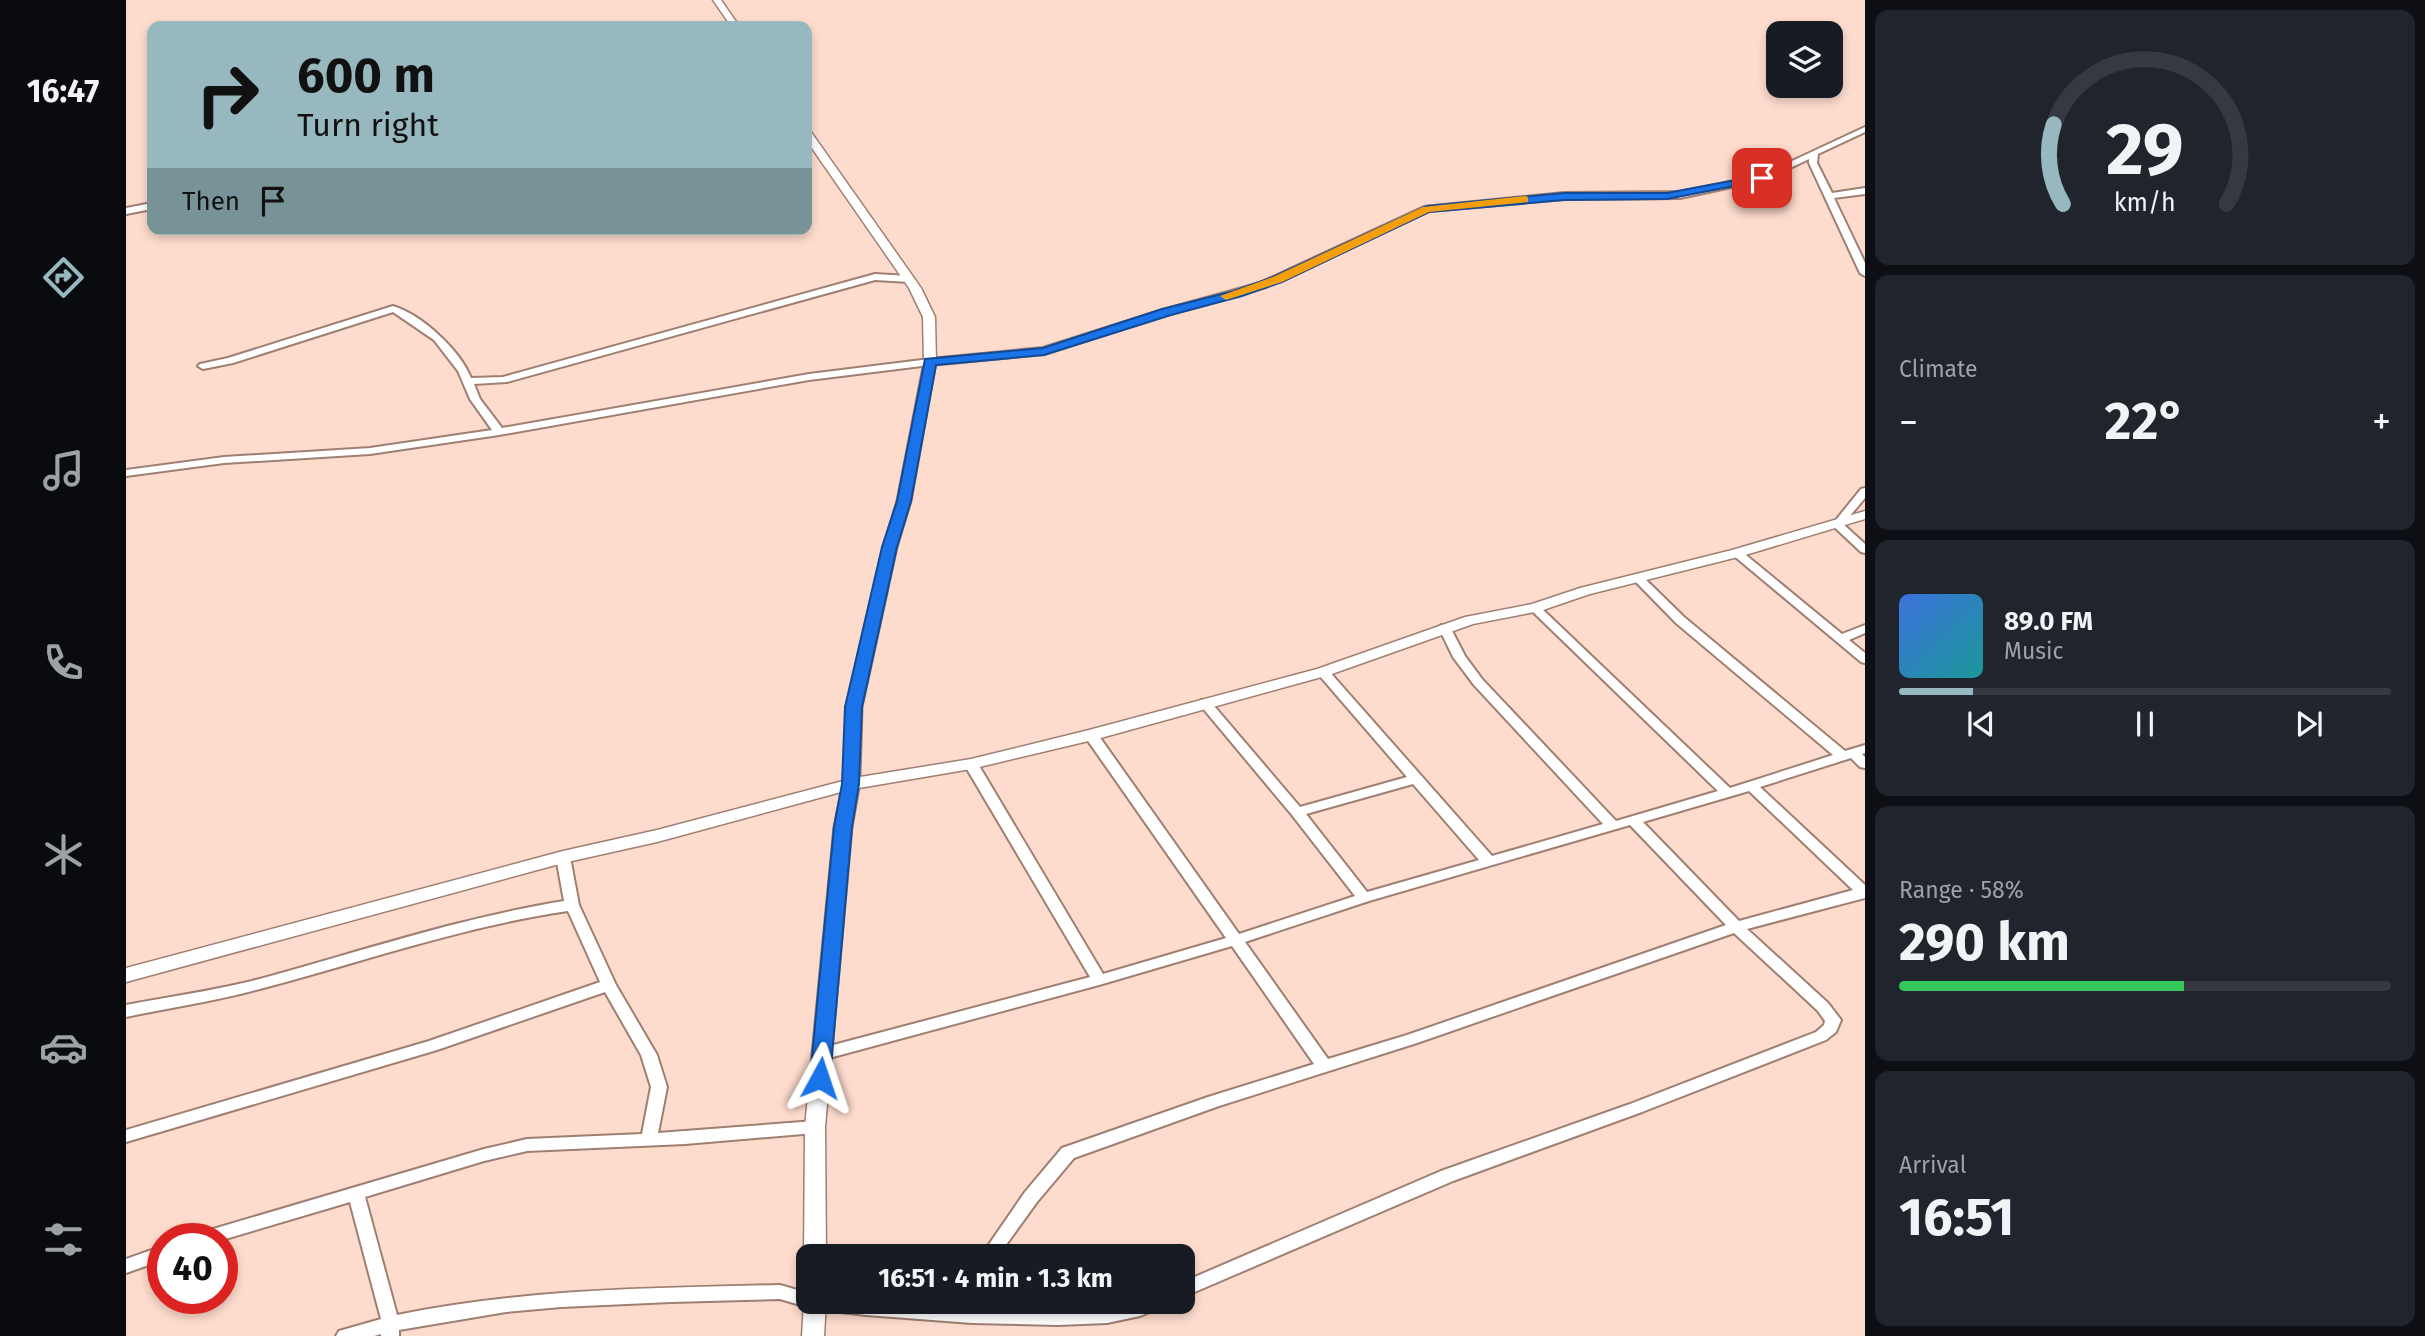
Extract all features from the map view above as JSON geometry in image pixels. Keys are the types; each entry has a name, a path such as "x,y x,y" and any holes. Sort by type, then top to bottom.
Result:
{"street":[{"path":"717,0 732,21"},
{"path":"126,473 224,460 335,456 499,432 809,377 1044,351 1277,279 1427,209 1564,196 1680,195 1762,178 1865,129"},
{"path":"812,141 909,279 929,317 930,362 904,501 890,547 854,707 851,784 842,839 815,1127 815,1244"},
{"path":"1814,153 1813,163 1865,273"},
{"path":"1830,196 1865,191"},
{"path":"126,211 147,207"},
{"path":"467,381 503,380 875,277 898,262"},
{"path":"875,277 909,279"},
{"path":"203,366 230,361 393,309 438,338 463,370 475,399 499,432"},
{"path":"1838,522 1865,492"},
{"path":"126,975 563,857 851,784 971,764 1091,735 1323,672 1445,628 1535,608 1865,515"},
{"path":"1838,522 1865,550"},
{"path":"1737,553 1865,659"},
{"path":"1638,578 1680,620 1865,764"},
{"path":"1535,608 1728,793"},
{"path":"1445,628 1459,657 1478,682 1612,825"},
{"path":"1840,639 1865,629"},
{"path":"1323,672 1489,862"},
{"path":"1205,703 1297,811 1364,898"},
{"path":"1091,735 1325,1067"},
{"path":"822,1054 1099,980 1236,940 1364,898 1728,793 1854,753"},
{"path":"971,764 1099,980"},
{"path":"1297,811 1415,779"},
{"path":"1751,786 1865,893"},
{"path":"1195,1285 1447,1176 1636,1108 1821,1036 1831,1028 1833,1020 1736,927 1632,819"},
{"path":"563,857 572,905 609,985 649,1055 659,1087 649,1139"},
{"path":"998,1244 1031,1197 1068,1153 1214,1101 1412,1040 1736,927 1865,893"},
{"path":"126,1011 249,987 463,926 572,905"},
{"path":"126,1136 432,1046 609,985"},
{"path":"238,1228 527,1145 815,1127"},
{"path":"356,1193 390,1329"},
{"path":"126,1266 147,1259"},
{"path":"345,1336 390,1329 471,1308 547,1301 780,1292 796,1297"},
{"path":"813,1336 814,1314"},
{"path":"1040,1314 1106,1318 1118,1314"}],"slow traffic":[{"path":"1226,296 1277,279 1427,209 1525,200"}],"route":[{"path":"820,1078 843,827 851,784 854,707 890,547 904,501 930,362 1044,351 1166,312 1238,293 1277,279 1427,209 1564,196 1680,195 1762,178"}]}
